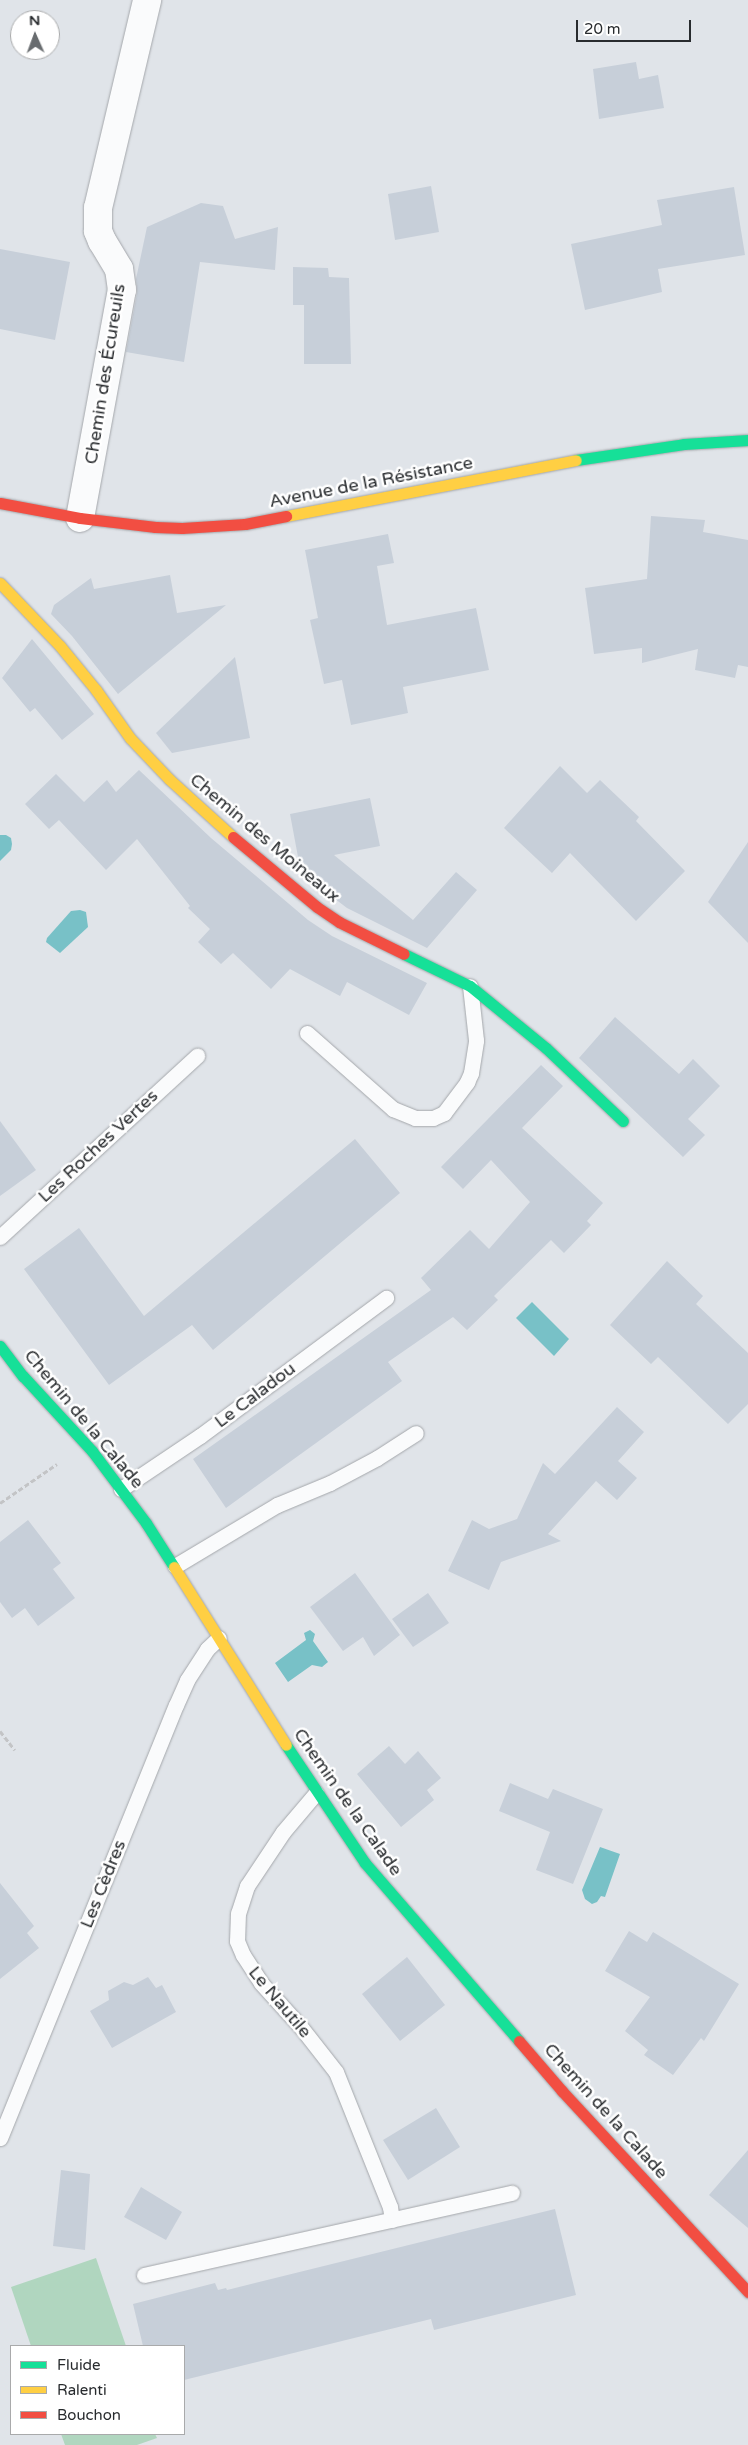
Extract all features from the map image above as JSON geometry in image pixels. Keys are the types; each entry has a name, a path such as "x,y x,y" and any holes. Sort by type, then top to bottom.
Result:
{"street":[{"name":"Chemin des Écureuils","path":"80,518 122,290 119,269 98,231 98,208 147,0"},
{"name":"Avenue de la Résistance","path":"0,503 80,518 182,528 245,524 577,460 684,444 748,440"},
{"name":"Chemin des Moineaux","path":"0,583 66,653 96,690 130,738 169,780 221,826 317,907 339,922 470,986 546,1048 623,1121"},
{"name":"Chemin de la Calade","path":"0,1346 24,1376 86,1443 122,1489 175,1566 316,1793 365,1863 562,2091 748,2292"}],"lane":[{"path":"307,1033 394,1109 415,1118 433,1118 444,1113 467,1082 471,1073 476,1040 470,986"},
{"name":"Les Roches Vertes","path":"0,1236 197,1056"},
{"name":"Le Caladou","path":"122,1489 200,1436 386,1298"},
{"path":"175,1566 277,1504 330,1483 376,1458 416,1433"},
{"name":"Les Cèdres","path":"0,2138 176,1705 193,1671 207,1649 219,1638"},
{"name":"Le Nautile","path":"316,1793 283,1832 247,1886 238,1913 237,1941 242,1956 261,1983 300,2026 336,2072 349,2101 392,2220"},
{"path":"144,2275 512,2193"}],"path":[{"path":"0,1504 86,1443"},
{"path":"0,1731 15,1750"}],"green space":[{"path":"96,2258 126,2345 31,2345 11,2287"},
{"path":"61,2435 156,2435 157,2438 137,2445 65,2445"}],"water":[{"path":"0,835 6,835 11,838 12,844 11,850 0,861"},
{"path":"80,910 86,912 88,927 60,953 46,942 47,938 71,911"},
{"path":"532,1302 569,1339 554,1356 516,1318"},
{"path":"310,1630 315,1634 313,1641 328,1662 322,1667 312,1665 288,1682 275,1663 306,1640 304,1633"},
{"path":"600,1847 620,1854 605,1897 601,1896 597,1902 592,1904 585,1899 582,1890"}],"building":[{"path":"636,62 639,79 658,75 664,108 599,119 593,69"},
{"path":"431,186 439,232 395,240 388,194"},
{"path":"734,187 745,255 658,269 662,292 585,310 571,244 662,225 657,200"},
{"path":"201,203 223,206 235,239 278,227 275,270 200,262 184,362 126,352 137,293 136,279 147,227"},
{"path":"0,249 70,262 55,340 0,329"},
{"path":"293,267 328,268 329,277 349,278 351,364 304,364 304,305 293,305"},
{"path":"651,516 705,520 703,532 748,540 748,667 738,665 735,678 695,670 698,649 642,663 642,648 594,654 585,588 647,579"},
{"path":"388,534 394,563 377,566 387,625 476,608 489,670 403,687 408,713 351,725 342,680 324,684 310,620 318,618 305,550"},
{"path":"170,575 177,613 226,605 118,694 72,636 51,614 54,605 91,578 94,589"},
{"path":"32,639 94,714 62,740 35,708 30,712 2,678"},
{"path":"235,657 250,738 172,753 156,733"},
{"path":"560,766 587,793 600,780 639,817 636,821 685,871 636,921 570,853 552,873 504,828"},
{"path":"139,770 211,838 308,920 332,936 427,983 409,1015 347,982 340,996 290,969 271,989 233,953 221,964 198,942 210,929 188,908 190,906 137,839 106,870 59,820 49,829 25,804 56,774 84,802 107,780 116,792"},
{"path":"370,798 380,846 334,855 413,920 456,872 477,890 427,948 347,908 301,873 290,814"},
{"path":"748,842 748,943 708,902"},
{"path":"615,1017 679,1074 693,1059 720,1086 688,1119 705,1135 683,1157 579,1058"},
{"path":"541,1065 563,1086 522,1128 603,1203 587,1221 591,1225 564,1253 551,1240 494,1296 498,1300 467,1330 453,1317 388,1362 402,1381 226,1508 193,1459 431,1290 421,1278 470,1230 489,1249 530,1202 491,1160 463,1189 441,1167"},
{"path":"0,1121 36,1170 0,1196"},
{"path":"355,1139 400,1193 213,1350 192,1325 109,1385 24,1269 79,1228 144,1316"},
{"path":"667,1261 703,1296 696,1304 748,1353 748,1404 728,1424 658,1357 651,1364 610,1325"},
{"path":"617,1407 644,1432 618,1461 637,1478 617,1500 596,1481 548,1534 561,1541 501,1562 489,1590 448,1571 472,1520 489,1529 517,1519 543,1463 555,1474"},
{"path":"28,1520 61,1563 53,1569 75,1598 38,1626 25,1608 12,1618 0,1602 0,1542"},
{"path":"355,1573 400,1635 374,1656 363,1637 343,1651 310,1607"},
{"path":"428,1593 449,1623 413,1647 392,1619"},
{"path":"389,1746 405,1764 418,1751 441,1778 427,1790 434,1800 401,1827 357,1774"},
{"path":"510,1783 548,1799 553,1789 603,1809 573,1884 536,1870 550,1832 499,1811"},
{"path":"0,1883 34,1926 27,1933 39,1948 0,1979"},
{"path":"629,1931 647,1942 653,1932 739,1984 704,2041 701,2038 673,2075 644,2055 648,2050 625,2031 650,1997 605,1971"},
{"path":"407,1957 445,2005 400,2041 362,1994"},
{"path":"148,1977 156,1988 162,1985 176,2012 112,2048 90,2011 109,2000 108,1991 124,1982 133,1985"},
{"path":"436,2108 460,2147 408,2180 383,2140"},
{"path":"748,2150 748,2228 709,2195"},
{"path":"61,2170 90,2174 85,2250 53,2246"},
{"path":"141,2187 182,2212 166,2240 124,2217"},
{"path":"555,2209 576,2295 434,2330 431,2319 185,2380 185,2345 143,2345 133,2304 215,2283 218,2290 226,2288 227,2290"}],"traffic: fast":[{"path":"576,460 684,444 748,440"},
{"path":"404,954 470,986 546,1048 623,1121"},
{"path":"0,1346 23,1376 92,1451 146,1523 174,1567"},
{"path":"286,1745 365,1863 519,2041"}],"traffic: slow":[{"path":"286,516 576,460"},
{"path":"0,583 60,646 96,690 130,738 169,779 233,837"},
{"path":"174,1567 286,1745"}],"traffic: jam":[{"path":"0,503 80,518 155,527 182,528 245,524 286,516"},
{"path":"233,837 317,907 339,922 404,954"},
{"path":"519,2041 562,2091 748,2292"}]}
